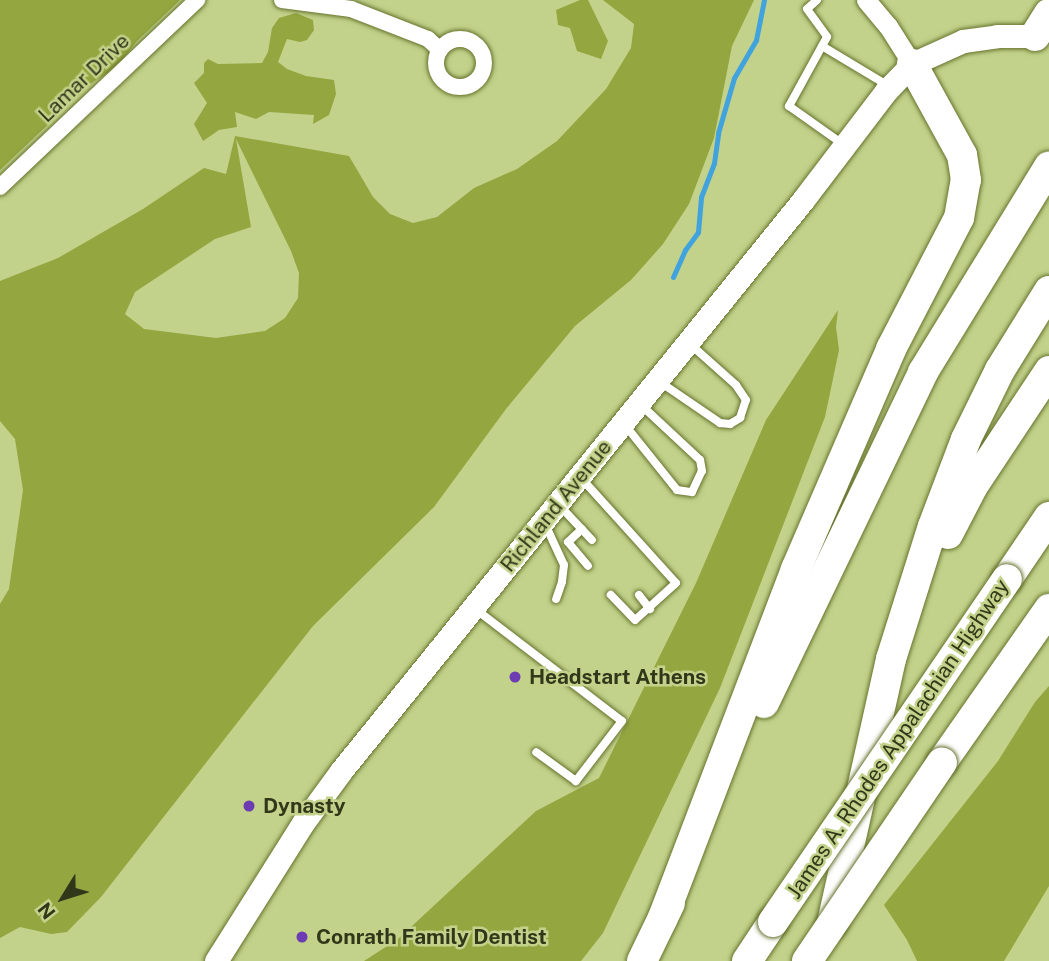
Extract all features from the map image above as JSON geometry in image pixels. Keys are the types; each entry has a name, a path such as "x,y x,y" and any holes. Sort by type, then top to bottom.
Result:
{"highway":[{"path":"662,920 796,569 891,349 959,218 966,180 962,155 912,64"},
{"path":"642,961 917,383 1049,166"},
{"path":"823,961 891,659 933,526 966,439 1000,370 1049,291"},
{"path":"891,659 973,486 1049,371"},
{"name":"James A. Rhodes Appalachian Highway","path":"747,961 1049,517"},
{"path":"807,961 1049,608"}],"main road":[{"path":"912,64 963,41 1042,25"},
{"name":"Richland Avenue","path":"216,961 311,813 889,87 912,64"}],"street":[{"name":"Lamar Drive","path":"0,187 197,0"},
{"path":"282,0 351,9 428,39 440,50"},
{"path":"866,0 888,26 912,64"}],"lane":[{"path":"817,0 807,9 827,37 789,106 844,145"},
{"path":"822,46 889,87"},
{"path":"657,380 720,423 730,424 740,418 746,400 736,385 688,342"},
{"path":"623,423 677,490 692,492 702,471 700,460 639,403"},
{"path":"580,476 676,583 635,620 611,595"},
{"path":"557,503 592,540"},
{"path":"543,521 564,565 556,599"},
{"path":"582,529 568,542 588,566"},
{"path":"639,595 650,608"},
{"path":"474,608 622,720 576,781 536,752"}],"green space":[{"path":"0,0 180,0 136,42 117,67 93,82 0,170"},
{"path":"580,0 588,0 608,41 601,59 577,51 570,28 558,25 556,10"},
{"path":"603,0 754,0 732,46 714,138 689,204 663,244 631,280 575,326 506,409 434,507 313,626 101,897 67,932 51,934 20,927 0,938 0,604 9,589 23,490 15,439 0,421 0,281 58,258 143,209 204,168 226,174 235,136 349,156 373,197 390,214 413,223 437,217 474,188 517,169 557,141 606,89 631,48 634,24","holes":["236,139 291,251 299,273 298,298 285,318 265,331 216,338 144,329 125,314 135,292 215,239 251,227"]},
{"path":"296,13 313,20 314,30 307,40 300,42 287,39 278,62 287,69 306,76 334,80 336,94 329,115 313,124 314,115 269,112 256,119 235,112 237,127 219,130 203,141 194,124 207,103 194,83 204,73 204,63 208,59 218,64 262,63 268,52 272,28 279,18"},
{"path":"838,310 836,327 839,350 825,417 720,688 603,933 581,961 364,961 398,939 536,811 599,778 696,583 766,420"},
{"path":"1049,686 1049,886 1004,961 917,961 884,905 998,761 1035,702"}],"waterway":[{"path":"673,277 685,250 698,232 701,197 714,163 718,133 734,78 756,40 764,0"}],"place":[{"name":"Headstart Athens","path":"515,677"},
{"name":"Dynasty","path":"249,806"},
{"name":"Conrath Family Dentist","path":"302,937"}]}
